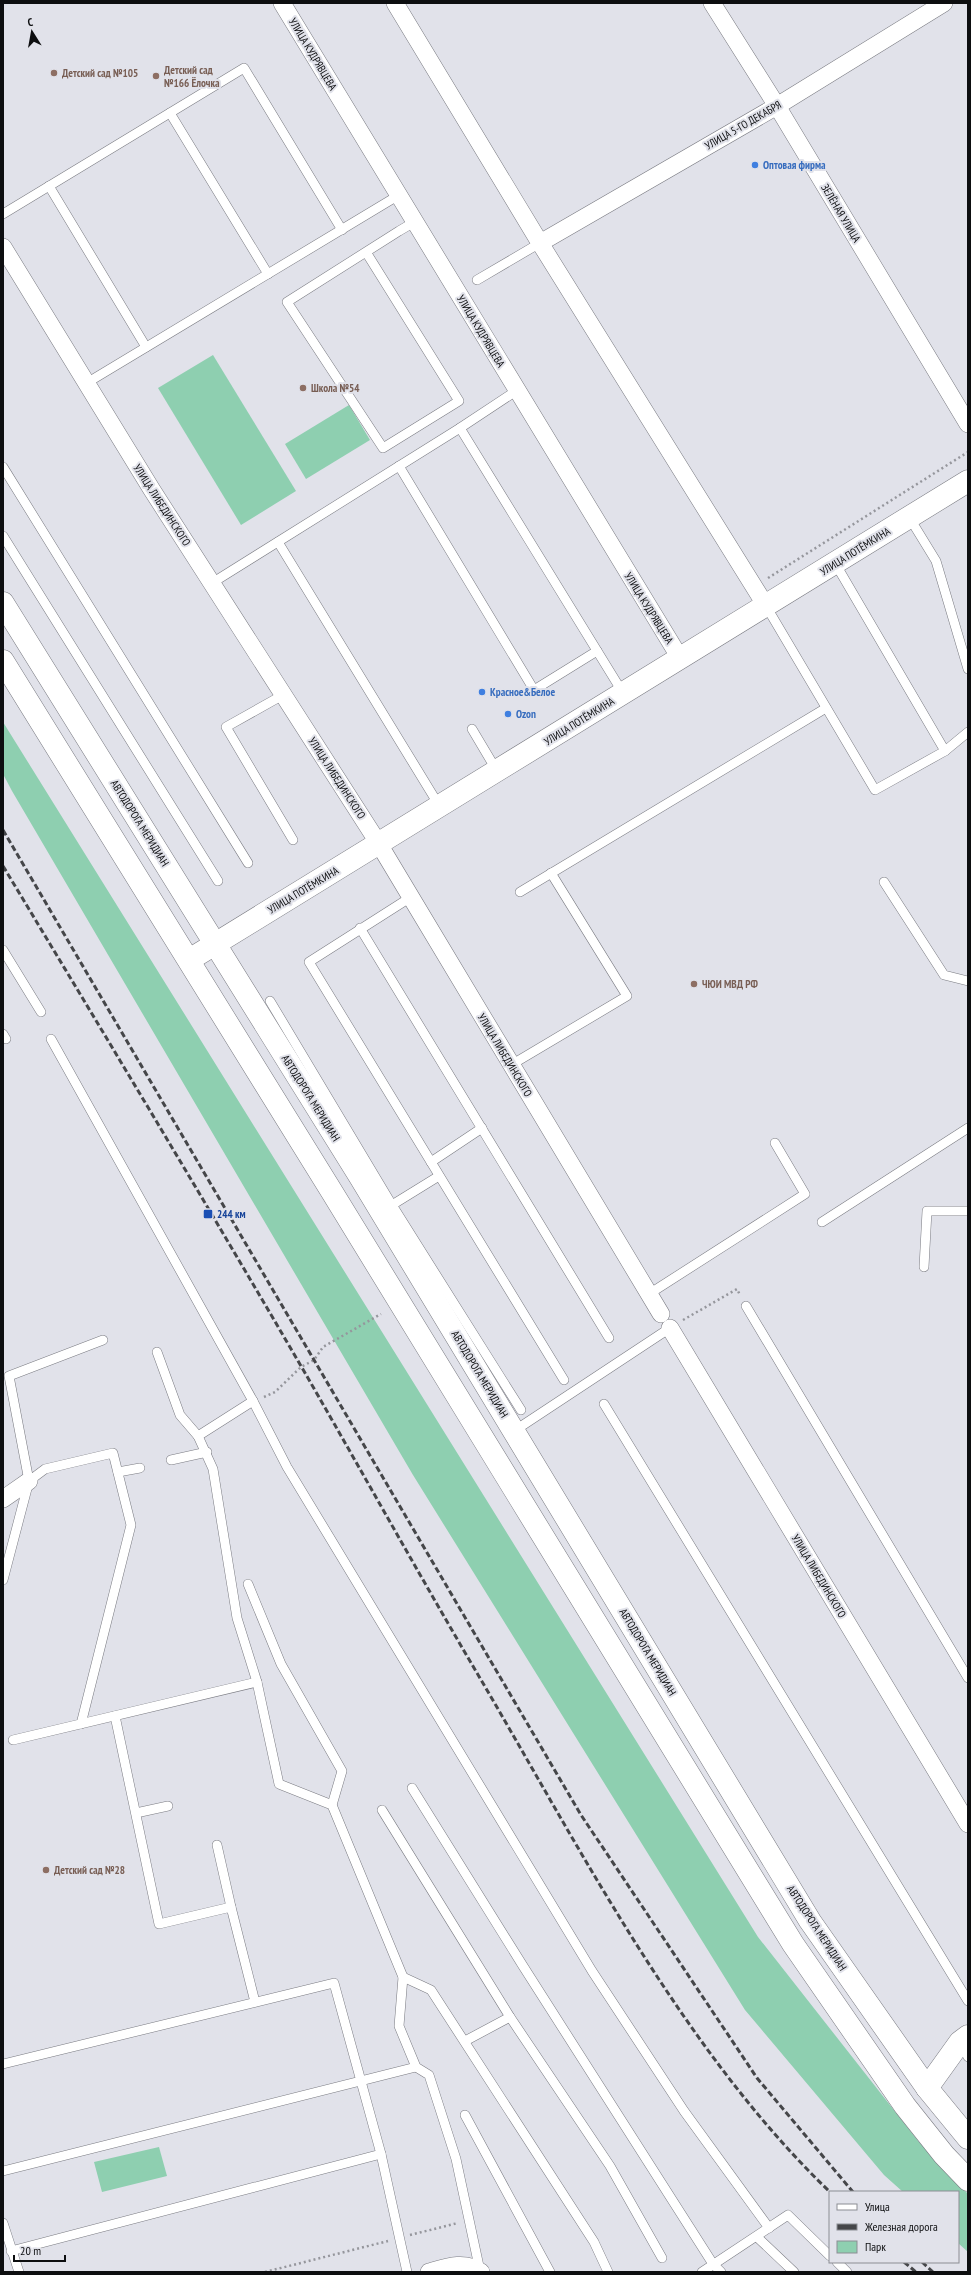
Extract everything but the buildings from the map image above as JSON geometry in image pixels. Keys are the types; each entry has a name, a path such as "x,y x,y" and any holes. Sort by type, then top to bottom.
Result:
{"main road":[{"name":"УЛИЦА ПОТЁМКИНА","path":"189,960 968,481"},
{"name":"АВТОДОРОГА МЕРИДИАН","path":"3,603 360,1177 810,1921 927,2088 968,2138"},
{"path":"3,661 189,960 793,1944 905,2106 944,2155 968,2180"},
{"path":"927,2088 965,2045"}],"street":[{"name":"УЛИЦА КУДРЯВЦЕВА","path":"282,3 416,221 516,390 680,658"},
{"path":"395,3 540,243 766,606"},
{"name":"ЗЕЛЁНАЯ УЛИЦА","path":"712,3 777,106 968,424"},
{"name":"УЛИЦА 5-ГО ДЕКАБРЯ","path":"540,243 777,106 944,3"},
{"name":"УЛИЦА ЛИБЕДИНСКОГО","path":"3,247 85,384 379,844 968,1824"},
{"path":"3,1499 29,1480"},
{"path":"429,2272 451,2266 465,2265 481,2271"}],"lane":[{"path":"3,214 244,68 342,230"},
{"path":"170,113 268,274"},
{"path":"49,186 146,347"},
{"path":"85,384 399,195"},
{"path":"366,252 459,401 383,448 287,302 366,252 416,221"},
{"path":"477,280 540,243"},
{"path":"212,583 460,428 516,390"},
{"path":"460,428 623,693"},
{"path":"399,466 534,690 596,651"},
{"path":"3,467 248,863"},
{"path":"910,517 936,561 968,669"},
{"path":"3,536 218,881"},
{"path":"278,542 440,807"},
{"path":"835,563 945,751"},
{"path":"766,606 875,790 945,751 968,732"},
{"path":"284,695 226,727 293,840"},
{"path":"520,892 826,708"},
{"path":"472,730 497,771"},
{"path":"512,1065 628,996 551,873"},
{"path":"884,882 944,975 968,981"},
{"path":"410,897 309,962 564,1380"},
{"path":"360,928 609,1338"},
{"path":"3,950 41,1012"},
{"path":"270,1001 392,1205 521,1410"},
{"path":"51,1039 253,1401 287,1467 592,1970 684,2111 769,2228"},
{"path":"431,1162 482,1128"},
{"path":"822,1222 968,1128"},
{"path":"649,1294 805,1194 775,1143"},
{"path":"392,1205 439,1176"},
{"path":"924,1266 926,1211 968,1211"},
{"path":"746,1306 968,1678"},
{"path":"514,1431 666,1321"},
{"path":"3,1580 29,1480 10,1376 103,1340"},
{"path":"157,1352 180,1415 198,1436 207,1452 214,1476 237,1618 257,1682 279,1784 332,1805"},
{"path":"198,1436 253,1401"},
{"path":"604,1404 968,2000"},
{"path":"171,1460 207,1452"},
{"path":"29,1480 45,1469 113,1453 131,1525 81,1724"},
{"path":"118,1472 140,1468"},
{"path":"248,1584 281,1664 342,1771 332,1805 403,1977 399,2026 416,2067 429,2075 456,2158 481,2271"},
{"path":"13,1740 257,1682"},
{"path":"115,1716 159,1924 231,1907"},
{"path":"412,1788 713,2264 721,2272"},
{"path":"136,1813 168,1806"},
{"path":"382,1810 510,2017 610,2166 662,2258"},
{"path":"217,1845 255,2002"},
{"path":"403,1977 431,1990 594,2242 608,2272"},
{"path":"3,2064 334,1983 381,2154 407,2272"},
{"path":"465,2041 510,2017"},
{"path":"3,2171 416,2067"},
{"path":"465,2115 550,2272"},
{"path":"12,2251 381,2154"},
{"path":"702,2272 757,2237 788,2215 829,2255"},
{"path":"3,2223 19,2272"},
{"path":"757,2237 794,2272"},
{"path":"838,2263 847,2272"}],"path":[{"path":"666,1321 737,1289 746,1306"},
{"path":"253,1401 275,1392 301,1367 314,1360 323,1347 382,1314"},
{"path":"265,2272 470,2220"}],"green space":[{"path":"213,355 296,491 241,525 158,388"},
{"path":"349,405 370,440 306,479 285,444"},
{"path":"3,722 758,1937 919,2142 968,2194 968,2252 959,2244 959,2191 902,2191 884,2175 745,2010 413,1475 3,774"},
{"path":"159,2147 167,2176 102,2192 94,2162"}],"railway":[{"path":"3,830 581,1815 757,2078 852,2191"},
{"path":"3,866 264,1303 595,1877 637,1945 681,2012 727,2076 777,2136 829,2191"},
{"path":"905,2263 916,2272"},
{"path":"923,2263 933,2272"}],"place":[{"name":"Детский сад №105","path":"54,73"},
{"name":"Детский сад №166 Ёлочка","path":"156,76"},
{"name":"Оптовая фирма","path":"755,165"},
{"name":"Школа №54","path":"303,388"},
{"name":"Красное&Белое","path":"482,692"},
{"name":"Ozon","path":"508,714"},
{"name":"ЧЮИ МВД РФ","path":"694,984"},
{"name":"244 км","path":"208,1214"},
{"name":"Детский сад №28","path":"46,1870"}]}
